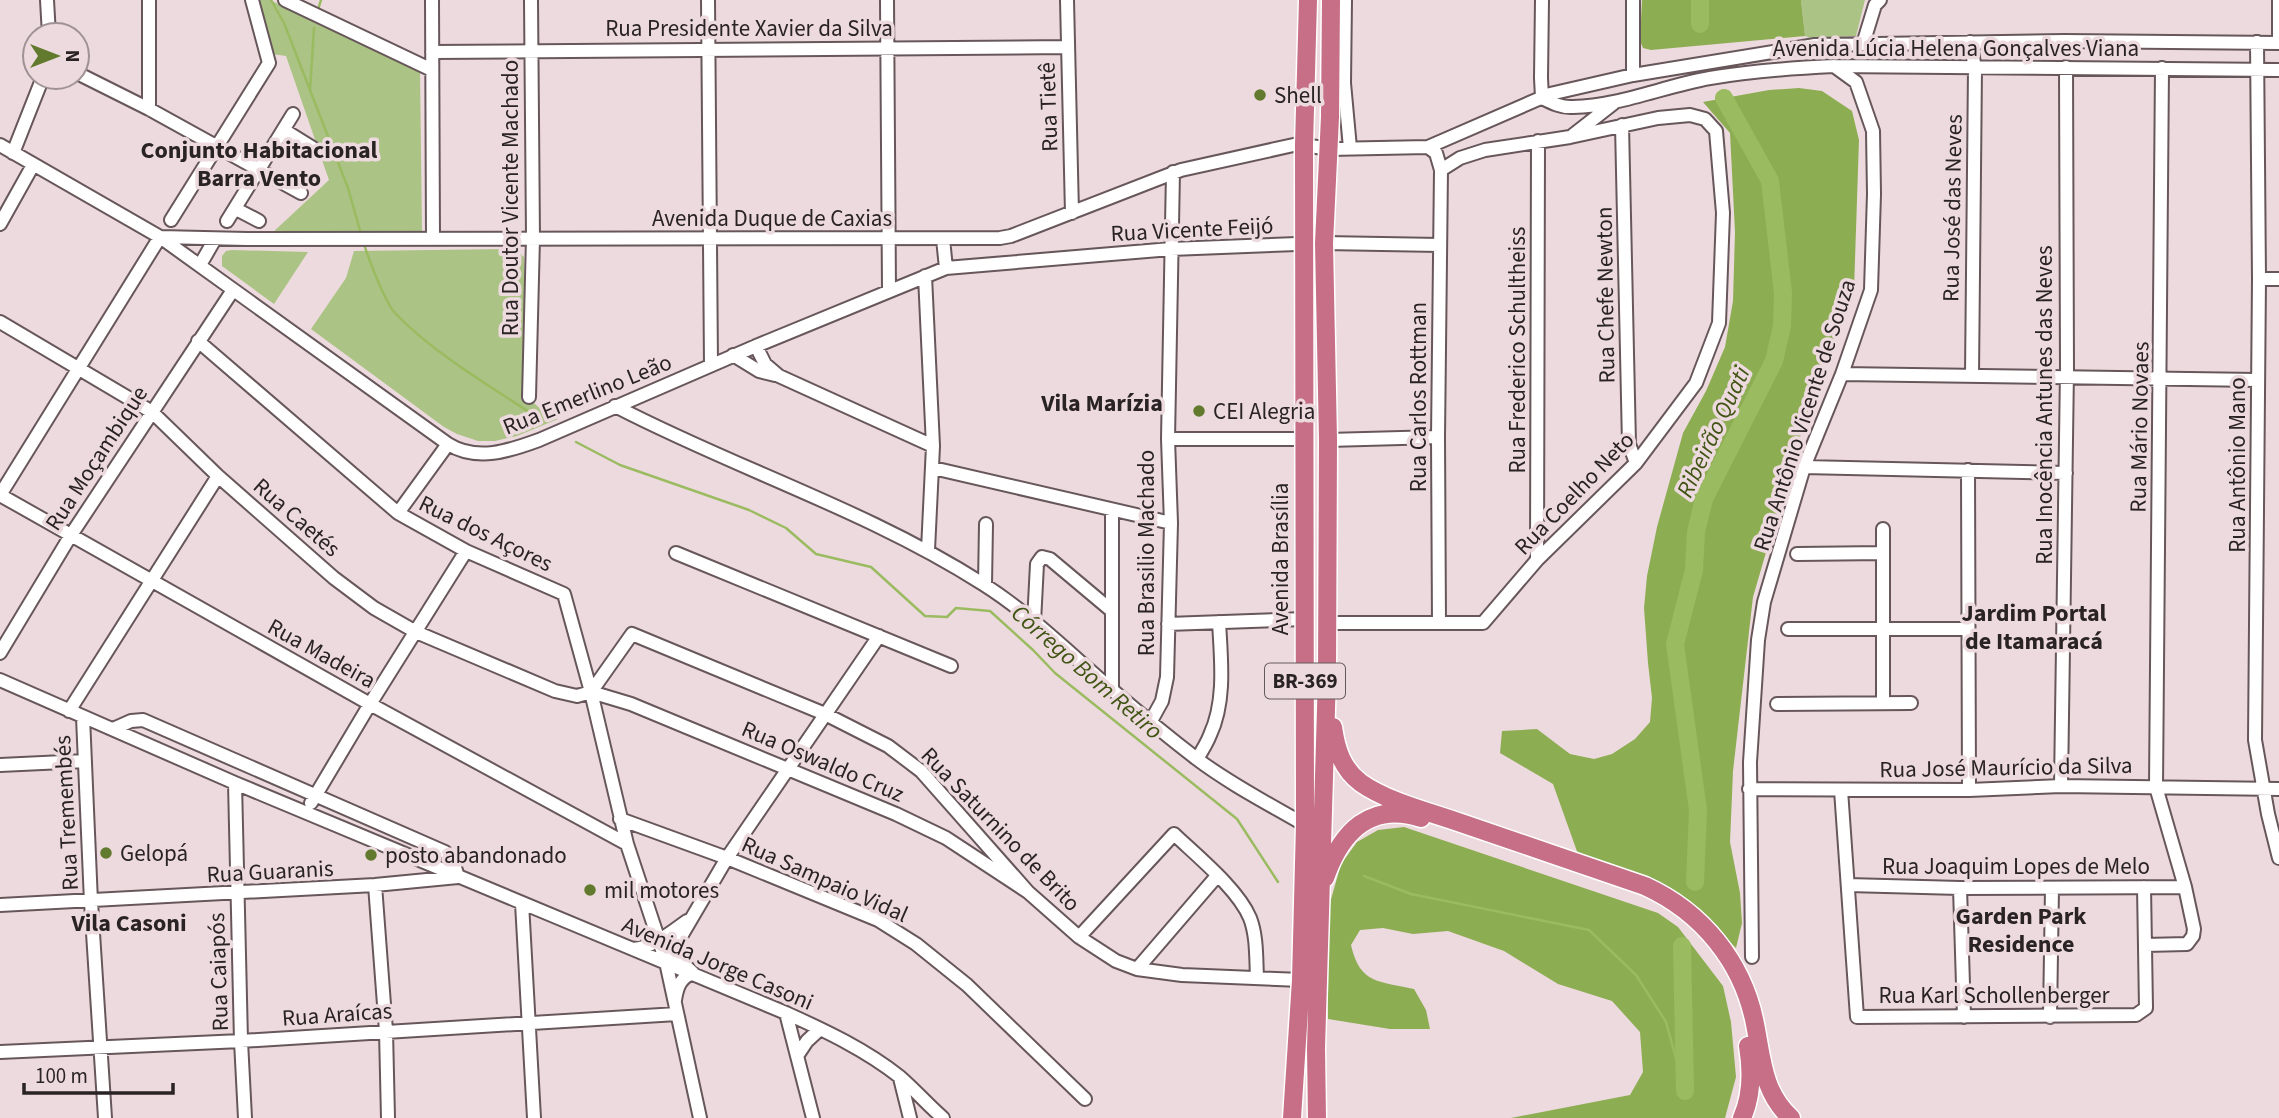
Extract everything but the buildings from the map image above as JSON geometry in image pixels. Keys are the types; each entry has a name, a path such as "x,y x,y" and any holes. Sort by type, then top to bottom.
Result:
{"highway":[{"name":"Avenida Brasília","path":"1292,1118 1301,980 1305,825 1304,145 1307,0"},
{"name":"Avenida Brasília","path":"1317,1118 1315,1048 1327,675 1328,440 1324,243 1330,117 1331,0"},
{"path":"1330,117 1344,83"},
{"path":"1327,675 1338,753 1347,770 1376,792 1645,886 1668,897 1699,922 1723,949 1743,984 1768,1086 1774,1099 1791,1118"},
{"path":"1321,889 1336,850 1348,833 1360,823 1392,814 1414,816 1656,900 1698,935 1722,967 1734,991 1743,1019 1750,1060 1749,1092 1742,1118"}],"street":[{"path":"47,0 48,21"},
{"path":"149,0 149,109"},
{"path":"171,220 270,63 252,0"},
{"path":"285,0 432,70"},
{"path":"432,0 433,238"},
{"name":"Rua Doutor Vicente Machado","path":"529,397 533,238 531,0"},
{"path":"708,0 711,365"},
{"path":"887,0 890,290"},
{"name":"Rua Tietê","path":"1067,0 1072,213"},
{"path":"1298,0 1307,28"},
{"path":"1345,0 1344,83 1350,148"},
{"path":"1542,0 1542,98"},
{"path":"1633,0 1633,75"},
{"path":"1863,44 1875,5 1880,0"},
{"path":"2278,0 2279,43"},
{"name":"Avenida Lúcia Helena Gonçalves Viana","path":"1542,98 1633,75 1815,45 1970,42 2279,43"},
{"name":"Rua José das Neves","path":"1970,42 1975,68 1972,375"},
{"name":"Rua Antônio Mano","path":"2257,42 2259,278 2255,740 2279,858"},
{"name":"Rua Presidente Xavier da Silva","path":"432,51 1067,47"},
{"name":"Avenida Lúcia Helena Gonçalves Viana","path":"1542,98 1572,108 1616,102 1689,82 1755,71 1834,66 2279,70"},
{"name":"Rua Antônio Vicente de Souza","path":"1752,957 1749,789 1758,640 1764,602 1804,467 1842,374 1871,290 1873,131 1856,82 1834,66"},
{"name":"Rua Inocência Antunes das Neves","path":"2061,786 2066,473 2066,67"},
{"name":"Rua Mário Novaes","path":"2145,945 2187,944 2194,929 2185,887 2156,787 2162,68"},
{"path":"91,80 301,193"},
{"path":"13,153 37,91"},
{"name":"Avenida Duque de Caxias","path":"0,145 160,237 943,239 1006,237 1173,172 1298,144 1329,149 1428,147 1542,98"},
{"path":"1570,137 1616,102"},
{"path":"228,221 293,114"},
{"name":"Rua Coelho Neto","path":"1327,624 1483,624 1537,560 1636,463 1696,383 1719,323 1723,213 1716,131 1705,119 1690,116 1658,118 1622,125"},
{"path":"1428,147 1436,153 1441,170 1460,158 1485,150 1570,137 1622,125"},
{"name":"Rua Chefe Newton","path":"1622,125 1629,444 1636,463"},
{"path":"284,130 313,148"},
{"name":"Rua Frederico Schultheiss","path":"1537,560 1538,141"},
{"path":"0,224 33,165"},
{"name":"Rua Carlos Rottman","path":"1440,624 1438,437 1441,170"},
{"name":"Rua Brasilio Machado","path":"1152,721 1165,689 1168,624 1173,172"},
{"path":"236,209 259,221"},
{"path":"0,495 160,237"},
{"name":"Rua Emerlino Leão","path":"160,237 448,444 460,452 480,455 514,449 946,268"},
{"path":"1006,237 1014,261"},
{"path":"200,265 215,239"},
{"path":"943,239 946,268"},
{"name":"Rua Vicente Feijó","path":"946,268 1171,249 1324,243 1440,246"},
{"path":"925,276 933,446 928,550"},
{"path":"2259,278 2279,279"},
{"name":"Rua Moçambique","path":"0,653 71,535 233,290"},
{"name":"Rua Caetés","path":"0,322 152,412 218,476 334,578 374,608 416,632 555,691 577,696 591,692"},
{"name":"Rua dos Açores","path":"198,341 398,513 466,551 564,594 591,692 627,844 666,962 700,1118"},
{"path":"756,346 765,364 779,376"},
{"path":"733,355 759,371 779,376 933,446"},
{"path":"1842,374 2258,380"},
{"path":"639,396 654,427"},
{"path":"615,406 654,427 855,514 928,550 985,585 1034,621 1197,759 1255,797 1305,825"},
{"path":"1328,440 1438,437"},
{"path":"1168,439 1305,439"},
{"path":"398,513 448,444"},
{"path":"1804,467 2066,473"},
{"path":"933,468 1171,523"},
{"path":"1968,470 1969,790"},
{"path":"69,711 218,476"},
{"name":"Rua Madeira","path":"0,495 370,704 627,844"},
{"path":"1112,510 1112,689"},
{"path":"985,585 986,524"},
{"path":"1883,529 1883,703"},
{"path":"306,812 466,551"},
{"path":"676,553 951,666"},
{"path":"1797,554 1883,553"},
{"path":"1034,621 1037,564 1042,557 1050,559 1112,611"},
{"path":"1168,624 1304,619"},
{"path":"1197,759 1211,735 1217,713 1220,687 1219,622"},
{"path":"1788,629 1968,629"},
{"name":"Rua Saturnino de Brito","path":"591,692 632,634 825,714 888,746 921,771 1028,892 1079,937 1116,961 1138,969 1193,975 1301,980"},
{"path":"666,962 727,858 879,636"},
{"name":"Avenida Jorge Casoni","path":"0,680 235,783 820,1028 900,1077 943,1118"},
{"name":"Rua Oswaldo Cruz","path":"591,692 631,704 896,814 946,838 1028,892"},
{"path":"1777,704 1911,703"},
{"name":"Rua Tremembés","path":"83,717 105,1118"},
{"path":"113,729 131,720 143,720 445,852 453,861 458,877"},
{"path":"0,765 85,761"},
{"name":"Rua Caiapós","path":"235,783 236,894 245,1118"},
{"name":"Rua José Maurício da Silva","path":"1749,789 1969,790 2061,786 2279,789"},
{"name":"Rua Karl Schollenberger","path":"1841,790 1857,1017 2136,1015 2146,1008 2145,945"},
{"name":"Rua Sampaio Vidal","path":"620,818 727,858 878,920 916,944 967,985 1085,1099"},
{"path":"1079,937 1174,834 1239,898 1250,918 1255,938 1257,977"},
{"path":"1138,969 1217,876"},
{"name":"Rua Guaranis","path":"0,905 375,886 458,877"},
{"path":"375,886 386,1031 388,1118"},
{"name":"Rua Joaquim Lopes de Melo","path":"1848,886 2185,887"},
{"path":"2144,887 2145,945"},
{"path":"1960,888 1964,1017"},
{"path":"2050,1017 2052,888"},
{"path":"522,904 534,1118"},
{"path":"633,949 658,942 691,919"},
{"path":"674,946 680,961 693,973 679,984 676,1009"},
{"name":"Rua Araícas","path":"0,1052 241,1041 529,1023 676,1009"},
{"path":"786,1013 813,1118"},
{"path":"797,1056 820,1028"},
{"path":"900,1077 910,1118"}],"green space":[{"path":"259,0 270,0 420,72 422,233 271,234 329,180 286,56 272,54"},
{"path":"1642,0 1801,0 1805,36 1651,50 1643,48 1640,41"},
{"path":"1801,0 1865,0 1856,36 1805,36"},
{"path":"1799,88 1822,91 1852,111 1859,140 1854,290 1826,360 1797,446 1753,597 1733,771 1730,842 1740,893 1742,923 1736,948 1680,895 1579,857 1553,784 1500,753 1502,731 1537,729 1570,754 1594,759 1612,754 1635,739 1650,722 1652,698 1644,608 1647,576 1657,527 1683,433 1706,391 1725,347 1733,301 1735,232 1730,133 1703,102 1769,90"},
{"path":"514,249 524,257 524,394 546,414 558,419 517,436 495,441 478,441 457,434 311,329 346,278 354,251"},
{"path":"226,251 308,252 274,304 222,266 222,256"},
{"path":"1404,827 1658,913 1678,927 1723,986 1731,1022 1736,1077 1725,1118 1511,1118 1630,1095 1643,1072 1640,1032 1612,1001 1558,984 1504,951 1448,931 1413,934 1383,928 1360,930 1351,945 1360,968 1373,979 1414,989 1426,1010 1430,1029 1390,1029 1328,1019 1326,917 1341,864 1357,842 1378,830"}],"waterway":[{"name":"Córrego Bom Retiro","path":"271,0 284,23 348,188 361,234"},
{"path":"318,10 321,0"},
{"name":"Ribeirão Quati","path":"1700,0 1700,24"},
{"path":"310,90 314,28"},
{"name":"Ribeirão Quati","path":"1695,882 1698,810 1675,644 1694,570 1696,532 1704,499 1774,361 1782,326 1783,293 1770,181 1724,98"},
{"name":"Córrego Bom Retiro","path":"364,244 391,308 410,328 484,383 540,419"},
{"name":"Córrego Bom Retiro","path":"576,442 620,465 749,510 786,528 816,554 871,567 925,616 947,617 956,608 990,611 1055,673 1237,819 1278,882"},
{"name":"Córrego Bom Retiro","path":"1364,876 1411,894 1589,930 1636,975 1666,1022 1685,1091"},
{"name":"Ribeirão Quati","path":"1682,946 1685,1091"}],"place":[{"name":"Shell","path":"1260,95"},
{"name":"CEI Alegria","path":"1199,411"},
{"name":"Gelopá","path":"106,853"},
{"name":"posto abandonado","path":"371,855"},
{"name":"mil motores","path":"590,890"}],"district":[{"name":"Conjunto Habitacional Barra Vento","path":"259,164"},
{"name":"Vila Marízia","path":"1102,403"},
{"name":"Jardim Portal de Itamaracá","path":"2034,627"},
{"name":"Vila Casoni","path":"129,923"},
{"name":"Garden Park Residence","path":"2021,930"}]}
